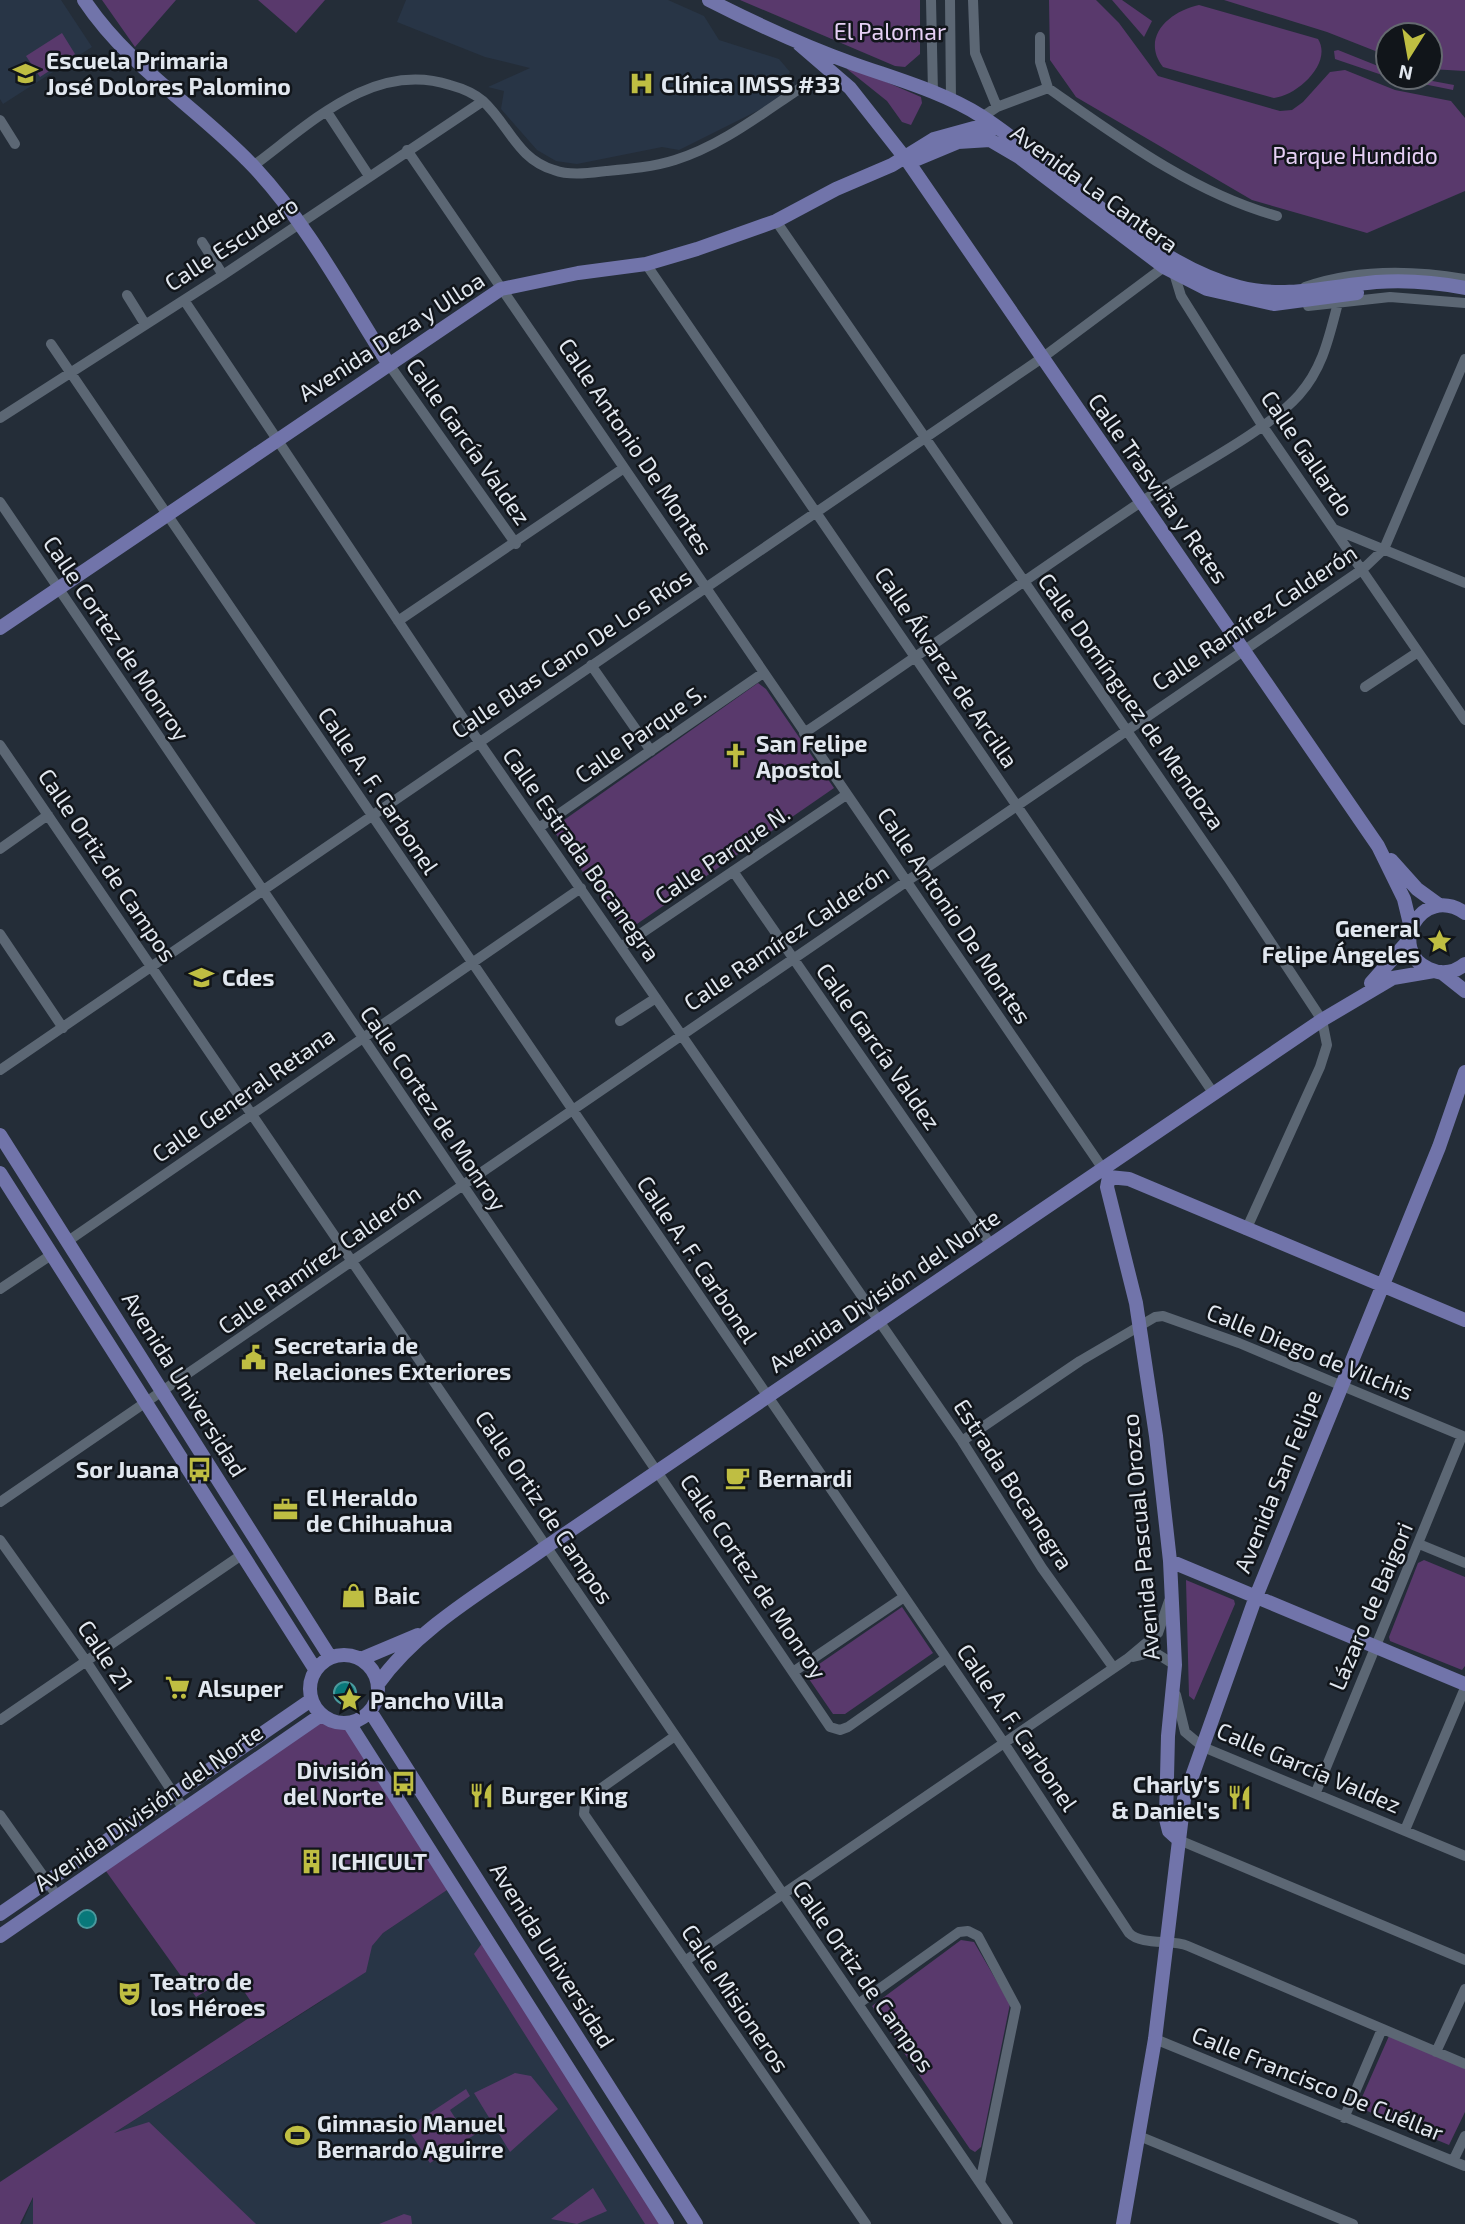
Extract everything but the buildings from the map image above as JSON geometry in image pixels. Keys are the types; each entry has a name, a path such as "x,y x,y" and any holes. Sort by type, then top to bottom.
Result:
{"main road":[{"path":"84,0 129,57 253,166 299,224 388,363"},
{"path":"709,0 799,44 951,100 982,117 993,134 1185,266 1240,287 1291,291 1399,281 1465,288"},
{"name":"Calle Trasviña y Retes","path":"799,44 850,88 906,159 1378,846 1417,889 1439,905"},
{"name":"Avenida Deza y Ulloa","path":"0,628 501,289 578,273 646,264 708,246 776,221 956,132 993,134"},
{"name":"Avenida La Cantera","path":"993,134 1019,157 1169,270"},
{"path":"1169,270 1207,289 1274,304 1378,290 1417,290 1465,295"},
{"name":"Calle Trasviña y Retes","path":"1378,846 1404,900 1416,959 1437,972"},
{"path":"1439,905 1465,912"},
{"name":"Avenida División del Norte","path":"1359,996 1391,964 1410,934 1417,917 1439,905"},
{"name":"Avenida División del Norte","path":"378,1684 392,1666 437,1625 546,1547 881,1322 991,1244 1106,1173 1322,1020 1394,978 1463,967"},
{"path":"1437,972 1465,991"},
{"name":"Avenida San Felipe","path":"1179,1840 1184,1799 1255,1599 1439,1147 1465,1072"},
{"name":"Avenida San Felipe","path":"1439,1147 1465,1096"},
{"name":"Avenida Universidad","path":"0,1135 330,1657"},
{"name":"Avenida Universidad","path":"0,1173 240,1556 315,1669"},
{"path":"1106,1173 1129,1179 1465,1320"},
{"name":"Avenida Pascual Orozco","path":"1106,1173 1107,1188 1140,1326 1170,1561 1175,1665 1168,1736 1166,1819 1169,1831 1179,1840"},
{"path":"1170,1561 1465,1686"},
{"name":"Avenida División del Norte","path":"360,1659 389,1650 437,1625"},
{"path":"341,1654 360,1659 370,1667 378,1684 375,1703 370,1712 349,1723 329,1720 321,1715 311,1700 309,1690 315,1669 330,1657 341,1654"},
{"name":"Avenida División del Norte","path":"0,1914 311,1700"},
{"name":"Avenida Universidad","path":"370,1712 696,2224"},
{"name":"Avenida División del Norte","path":"0,1936 321,1715"},
{"name":"Avenida Universidad","path":"349,1723 667,2224"},
{"path":"1123,2224 1155,2039 1179,1840"}],"street":[{"path":"931,0 933,93"},
{"path":"950,0 951,100"},
{"path":"973,0 975,53 997,107"},
{"path":"1040,37 1040,62 1048,89 1176,170 1237,202 1277,216"},
{"path":"253,166 327,112 365,89 406,78 443,83 483,101 523,153 555,171 579,174 644,167 676,160 740,128 799,89"},
{"path":"982,117 997,107 1048,89"},
{"name":"Calle Escudero","path":"0,418 223,275 483,101"},
{"path":"327,112 369,176"},
{"path":"0,120 15,145"},
{"name":"Calle Antonio De Montes","path":"408,150 1106,1173"},
{"name":"Calle Domínguez de Mendoza","path":"776,221 1322,1020"},
{"path":"202,242 223,275"},
{"name":"Calle Álvarez de Arcilla","path":"646,264 1214,1094"},
{"name":"Calle Blas Cano De Los Ríos","path":"0,1070 1169,270"},
{"name":"Calle Gallardo","path":"1169,270 1181,296 1262,425 1418,652 1464,714"},
{"path":"1291,291 1330,280 1379,273 1419,273 1465,279"},
{"path":"127,295 145,324"},
{"path":"1274,304 1286,307 1390,297 1465,303"},
{"name":"Calle Estrada Bocanegra","path":"184,300 479,742 881,1322"},
{"path":"804,733 1142,502 1262,425 1297,397 1315,375 1323,359 1338,303"},
{"name":"Calle A. F. Carbonel","path":"51,344 1004,1743 1129,1933 1139,1940 1166,1940 1188,1946 1465,2064"},
{"name":"Calle Ramírez Calderón","path":"0,1502 164,1392 791,958 1363,569 1384,549 1465,359"},
{"name":"Calle García Valdez","path":"388,363 516,544"},
{"path":"398,621 516,544 624,468"},
{"name":"Calle Cortez de Monroy","path":"0,502 830,1727 840,1730 946,1658"},
{"path":"1334,529 1465,583"},
{"path":"1365,687 1418,652"},
{"path":"592,665 651,751"},
{"name":"Calle Parque S.","path":"540,827 763,673"},
{"name":"Calle Ortiz de Campos","path":"0,745 1008,2224"},
{"name":"Calle Parque N.","path":"621,947 846,795"},
{"path":"0,849 48,815"},
{"name":"Calle García Valdez","path":"733,872 991,1244"},
{"name":"Calle General Retana","path":"68,1241 582,888"},
{"path":"0,934 63,1028"},
{"path":"620,1021 656,998"},
{"path":"1246,1230 1320,1067 1327,1045 1322,1020"},
{"path":"0,1289 51,1255"},
{"name":"Calle Diego de Vilchis","path":"962,1441 1080,1361 1155,1317 1171,1317 1464,1437"},
{"name":"Estrada Bocanegra","path":"881,1322 962,1441 1042,1568 1113,1667"},
{"name":"Lázaro de Baigori","path":"1316,1792 1464,1437"},
{"name":"Calle 21","path":"0,1540 86,1661 185,1811"},
{"path":"1419,1544 1465,1563"},
{"path":"0,1720 240,1556"},
{"path":"685,1961 1127,1659 1161,1629 1172,1590"},
{"path":"793,1672 904,1597"},
{"path":"1127,1659 1154,1652 1175,1665"},
{"name":"Calle García Valdez","path":"1174,1685 1182,1725 1203,1747 1465,1856"},
{"path":"1405,1830 1465,1686"},
{"name":"Calle Misioneros","path":"675,1737 593,1794 584,1804 584,1814 866,2224"},
{"path":"0,1815 58,1897"},
{"path":"1179,1840 1465,1960"},
{"path":"858,2004 959,1932 968,1931 978,1936 1016,2007 980,2183"},
{"path":"1436,2052 1465,1989"},
{"path":"1344,2118 1382,2029"},
{"name":"Calle Francisco De Cuéllar","path":"1155,2039 1465,2166"},
{"path":"1139,2136 1353,2224"},
{"path":"1453,2161 1465,2136"}],"shaded area":[{"name":"Escuela Primaria José Dolores Palomino","path":"0,0 61,0 92,47 3,104 0,99"},
{"name":"Clínica IMSS #33","path":"406,0 668,0 704,16 719,40 779,59 790,72 785,81 785,94 779,100 679,150 662,147 577,164 556,161 537,150 501,109 504,91 488,87 530,68 485,57 397,22"},
{"path":"345,1682 353,1685 356,1693 353,1701 345,1704 337,1701 334,1693 337,1685"},
{"path":"453,1886 667,2224 22,2224 34,2196 111,2135 325,1999 383,1933"},
{"path":"83,1910 91,1910 96,1919 94,1926 83,1928 78,1923 78,1915"}],"green space":[{"path":"102,0 176,0 135,47"},
{"path":"258,0 325,0 296,33"},
{"name":"El Palomar","path":"740,0 920,0 920,54 905,67 895,66"},
{"name":"Parque Hundido","path":"1049,0 1096,0 1119,23 1158,76 1280,111 1292,110 1303,102 1330,72 1345,70 1374,82 1374,91 1400,91 1451,101 1465,118 1465,191 1367,233 1252,200 1076,97 1050,60"},
{"path":"1112,0 1122,0 1152,21 1144,37"},
{"path":"1224,0 1465,0 1465,71 1444,70 1444,21 1374,21 1374,50 1327,32"},
{"name":"Parque Hundido","path":"1199,5 1318,39 1321,58 1317,68 1302,85 1274,98 1163,67 1155,46 1162,27 1178,13"},
{"path":"62,33 75,54 40,77 26,56"},
{"name":"Parque Hundido","path":"1338,50 1374,64 1374,72 1335,59 1334,51"},
{"path":"849,66 921,97 922,103 911,125 902,122 887,101 847,69"},
{"path":"1444,83 1454,85 1453,90 1444,88"},
{"path":"758,683 766,689 834,788 634,926 621,926 556,834 557,825"},
{"path":"1424,1560 1465,1577 1465,1666 1462,1670 1390,1641 1389,1637 1418,1563"},
{"path":"1186,1580 1234,1600 1235,1604 1194,1700 1189,1696"},
{"path":"902,1607 933,1653 845,1714 833,1714 809,1679 809,1671"},
{"path":"321,1715 329,1720 349,1723 453,1886 383,1933 372,1946 366,1972 114,2133 149,2122 256,2224 33,2224 33,2197 20,2224 0,2224 0,2182 258,2012 233,1975 196,1997 103,1867"},
{"path":"961,1940 974,1942 1010,2004 981,2147 975,2152 970,2149 872,2006"},
{"path":"483,1942 663,2224 645,2224 474,1954"},
{"path":"1389,2036 1465,2067 1465,2112 1449,2145 1360,2108 1359,2104"},
{"path":"515,2073 531,2076 558,2109 510,2152 474,2093"},
{"path":"466,2089 470,2096 450,2110 461,2127 474,2118 482,2130 430,2163 407,2128"},
{"path":"593,2188 607,2211 577,2224 551,2219"},
{"path":"404,2214 411,2216 412,2224 379,2224"}],"place":[{"name":"Escuela Primaria José Dolores Palomino","path":"26,73"},
{"name":"Clínica IMSS #33","path":"641,84"},
{"name":"San Felipe Apostol","path":"736,756"},
{"name":"General Felipe Ángeles","path":"1440,941"},
{"name":"Cdes","path":"202,977"},
{"name":"Secretaria de Relaciones Exteriores","path":"254,1358"},
{"name":"Sor Juana","path":"199,1469"},
{"name":"Bernardi","path":"738,1478"},
{"name":"El Heraldo de Chihuahua","path":"286,1510"},
{"name":"Baic","path":"354,1595"},
{"name":"Alsuper","path":"178,1688"},
{"name":"Pancho Villa","path":"350,1700"},
{"name":"División del Norte","path":"404,1783"},
{"name":"Burger King","path":"481,1795"},
{"name":"Charly's & Daniel's","path":"1240,1797"},
{"name":"ICHICULT","path":"311,1861"},
{"name":"Teatro de los Héroes","path":"130,1994"},
{"name":"Gimnasio Manuel Bernardo Aguirre","path":"297,2136"}]}
